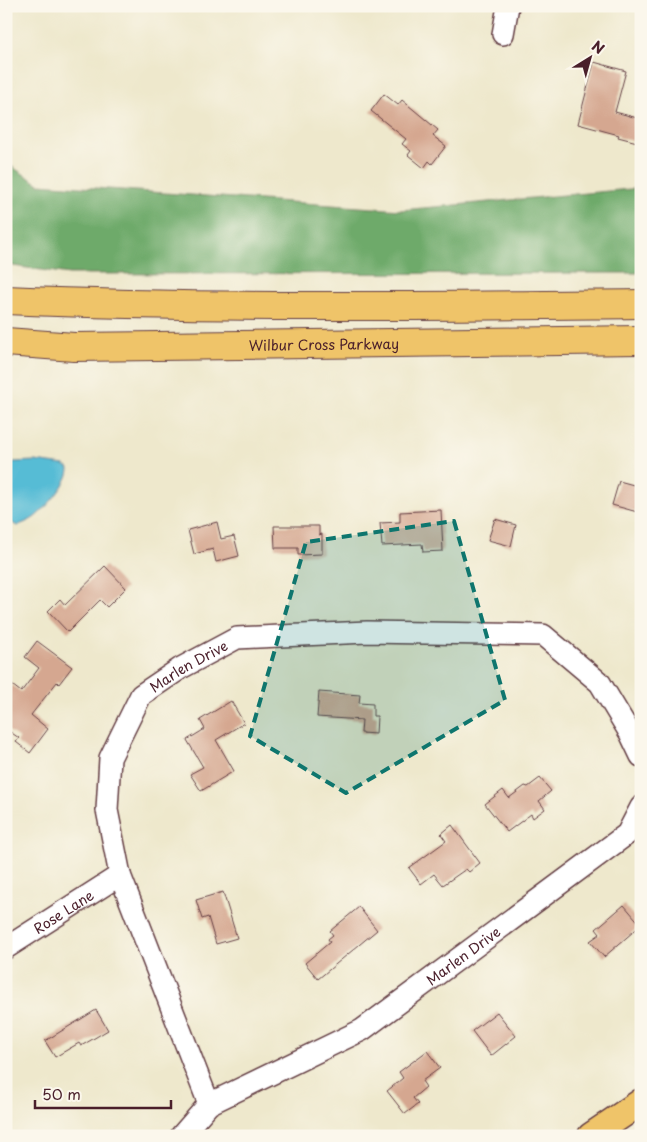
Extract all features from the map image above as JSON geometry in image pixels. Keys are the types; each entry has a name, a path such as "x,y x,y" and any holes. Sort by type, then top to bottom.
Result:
{"highway":[{"path":"6,300 132,306 641,304"},
{"name":"Wilbur Cross Parkway","path":"6,342 74,347 641,340"}],"main road":[{"path":"591,1136 641,1102"}],"street":[{"path":"503,34 508,6"},
{"name":"Marlen Drive","path":"209,1104 120,875 107,810 110,758 141,695 182,668 237,638 367,632 543,636 600,683 630,733 641,756"},
{"name":"Marlen Drive","path":"181,1136 209,1104 362,1030 627,834 641,807"},
{"name":"Rose Lane","path":"6,948 120,875"}],"highlighted area":[{"path":"454,521 505,700 346,793 250,736 306,542"}],"green space":[{"path":"6,163 39,184 401,210 641,188 641,273 69,274 6,265"}],"water":[{"path":"35,461 64,465 69,468 68,474 62,487 45,508 33,518 17,526 6,519 6,464"}],"building":[{"path":"594,62 626,71 615,112 641,119 641,143 578,124"},
{"path":"384,94 398,105 402,100 438,130 433,136 446,146 432,164 429,161 424,168 408,155 411,151 402,144 406,139 371,111"},
{"path":"619,481 641,487 641,513 612,505"},
{"path":"441,510 443,551 423,552 422,544 382,546 380,523 400,522 400,512"},
{"path":"495,519 516,525 511,546 488,540"},
{"path":"217,522 221,539 234,536 239,556 216,562 213,549 194,554 188,530"},
{"path":"274,526 319,526 319,535 322,534 322,554 298,555 298,548 275,548"},
{"path":"105,566 126,588 107,607 100,600 68,632 48,611 60,599 65,605"},
{"path":"37,641 72,667 59,684 57,682 31,715 48,729 30,753 16,742 19,738 6,729 6,693 12,685 21,692 39,668 25,657"},
{"path":"319,692 360,695 359,703 373,704 373,716 377,716 376,734 361,733 362,720 317,717"},
{"path":"231,701 244,723 216,740 234,771 201,791 190,774 203,767 187,740 205,729 200,720"},
{"path":"540,778 551,791 539,801 545,809 533,818 531,814 507,832 485,804 503,790 509,798"},
{"path":"452,825 480,863 469,872 466,869 443,885 434,874 421,884 409,868 446,841 441,834"},
{"path":"223,892 237,938 216,944 208,917 202,919 196,900"},
{"path":"624,905 641,925 604,957 590,941 600,934 596,929"},
{"path":"359,907 377,930 318,979 305,963 330,942 328,939 333,935 330,931"},
{"path":"96,1010 108,1030 81,1046 79,1043 55,1057 45,1041"},
{"path":"497,1012 516,1036 491,1056 472,1031"},
{"path":"427,1051 440,1068 422,1081 426,1087 413,1098 418,1104 405,1114 387,1091 403,1078 399,1072"}]}
